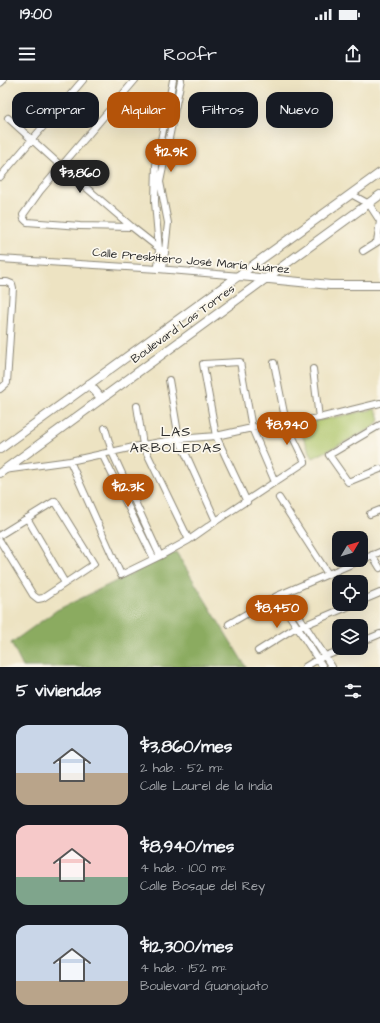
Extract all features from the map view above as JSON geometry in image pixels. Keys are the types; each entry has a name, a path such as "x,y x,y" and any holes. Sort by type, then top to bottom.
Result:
{"street":[{"path":"0,177 83,80"},
{"path":"132,227 80,226 27,222 24,219 23,214 61,166 135,80"},
{"path":"171,92 173,80"},
{"path":"178,92 181,80"},
{"path":"8,118 61,166 132,227 165,253"},
{"path":"160,269 155,202 157,181 156,165 164,128"},
{"path":"160,269 165,253 168,223 157,181 171,128"},
{"name":"Boulevard Las Torres","path":"0,449 89,384 247,277 380,173"},
{"path":"353,195 366,202 380,221 378,241 363,251"},
{"name":"Boulevard Las Torres","path":"2,472 101,398 266,279 366,202 380,195"},
{"name":"Calle Presbítero José María Juárez","path":"0,260 160,269 330,285 380,285"},
{"path":"0,282 12,284 13,288 7,383 0,389"},
{"path":"247,502 216,436 203,364 240,362 252,428 275,482"},
{"path":"70,461 120,575 154,560 189,540 304,462 286,423 274,363"},
{"path":"313,370 319,418"},
{"path":"169,380 179,439 216,521"},
{"path":"89,384 101,398"},
{"path":"2,472 70,461 143,445 179,439 216,436 252,428 319,418 378,404 380,410"},
{"path":"137,406 143,445 189,540"},
{"path":"380,425 329,455 348,482 380,469"},
{"path":"105,428 112,452 160,556"},
{"path":"102,454 154,560"},
{"path":"19,459 26,467"},
{"path":"279,498 328,574"},
{"path":"0,535 55,501 94,564 43,598 38,599 33,594 0,541"},
{"path":"370,514 380,510"},
{"path":"27,518 65,582"},
{"path":"368,557 380,552"},
{"path":"372,555 380,568"},
{"path":"229,624 276,596 344,567"},
{"path":"284,593 332,667"},
{"path":"368,598 380,593"},
{"path":"276,596 323,667"},
{"path":"258,651 296,627 337,611"},
{"path":"368,639 380,634"},
{"path":"305,667 318,659 332,654"}],"green space":[{"path":"375,409 380,419 374,427 313,458 297,425"},
{"path":"176,552 246,667 23,667 11,643 57,610"}],"district":[{"name":"LAS ARBOLEDAS","path":"176,440"}]}
